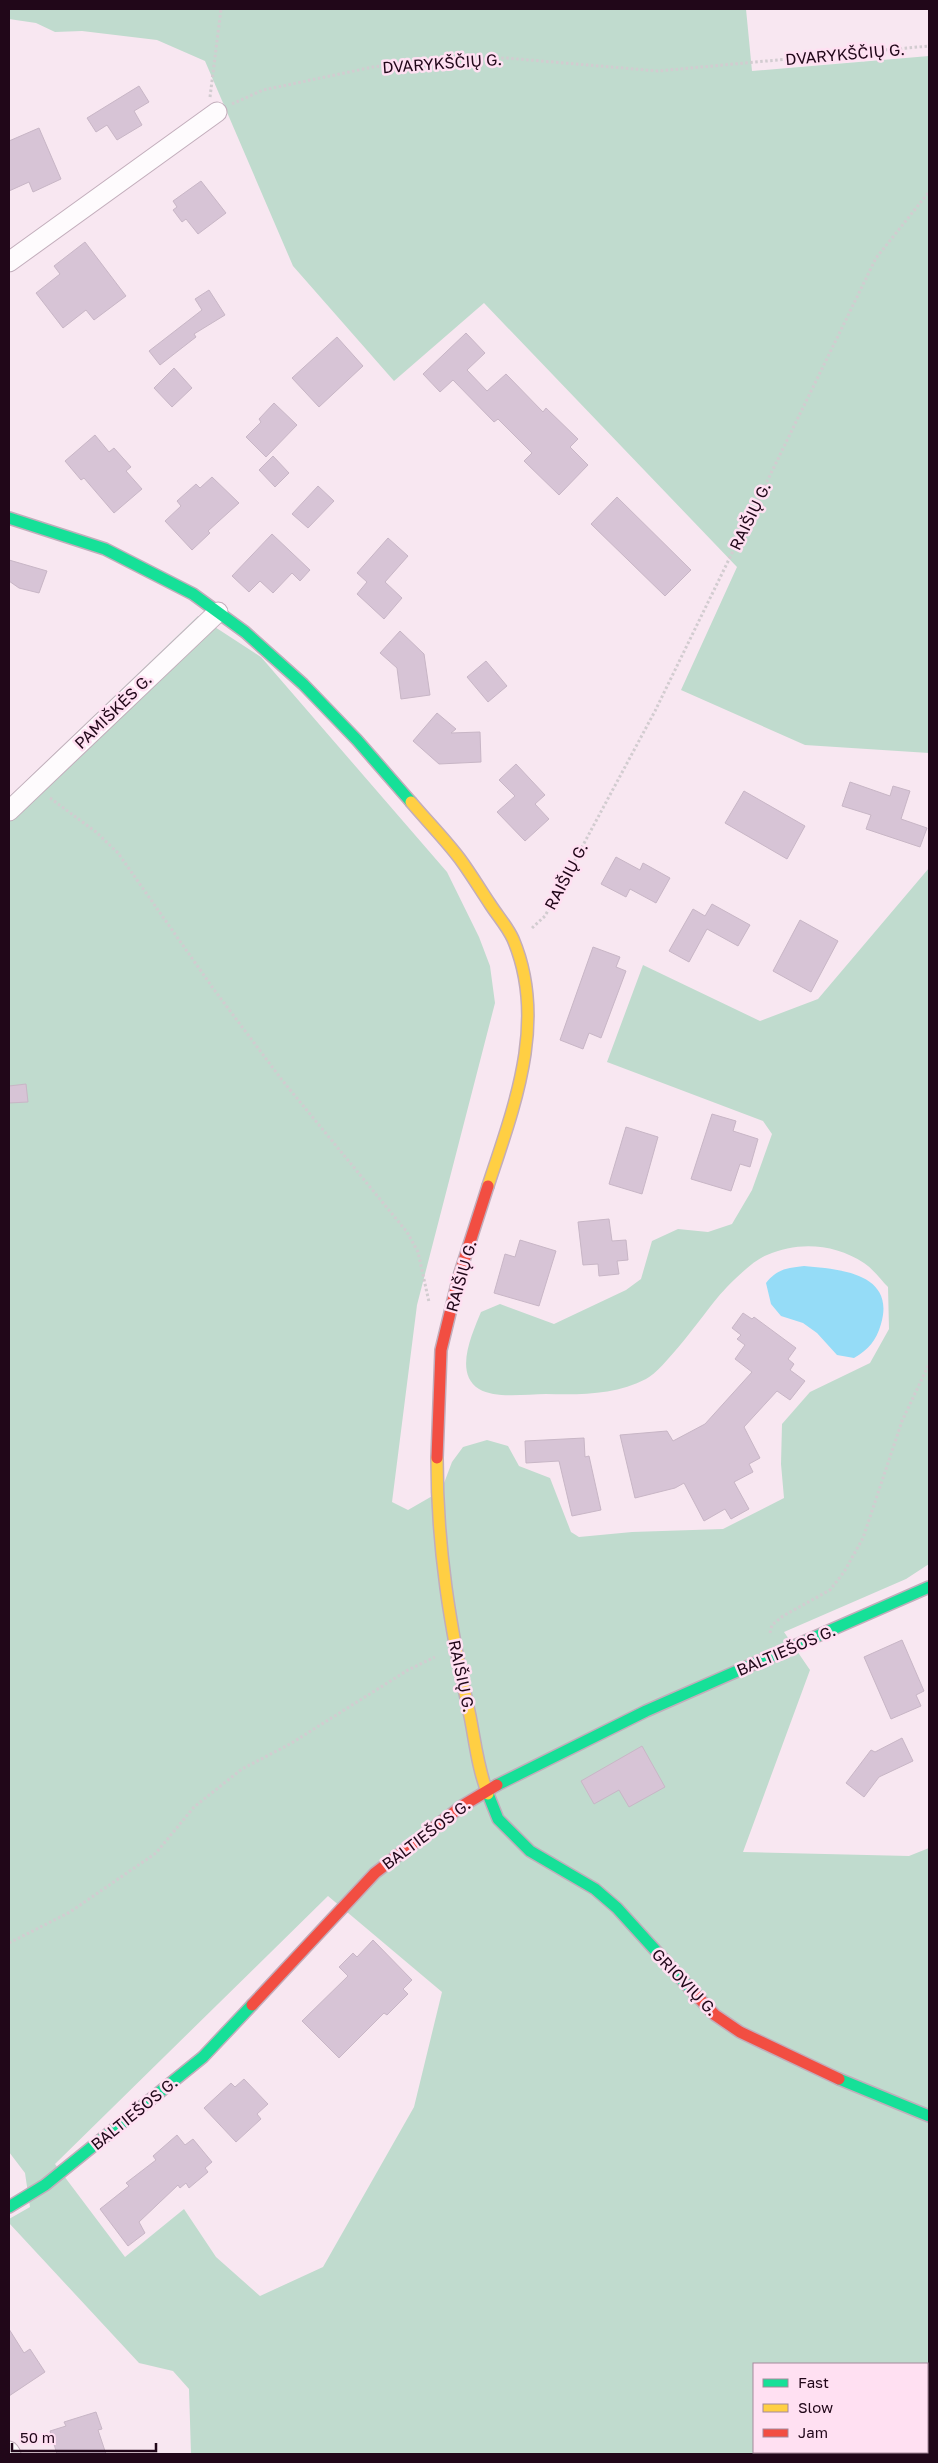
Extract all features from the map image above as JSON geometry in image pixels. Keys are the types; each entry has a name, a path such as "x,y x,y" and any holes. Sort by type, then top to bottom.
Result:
{"street":[{"path":"9,262 217,112"},
{"path":"9,518 104,549 193,594 245,632 303,684 357,740 460,859 512,937"},
{"name":"PAMIŠKĖS G.","path":"9,811 218,612"},
{"name":"RAIŠIŲ G.","path":"486,1790 456,1648 442,1570 438,1504 438,1411 442,1350 460,1276 517,1098 524,1066 528,1023 526,987 521,962 512,937"},
{"name":"BALTIEŠOS G.","path":"9,2207 44,2185 203,2057 375,1873 462,1806 486,1790 646,1711 772,1655 853,1622 929,1586"},
{"name":"GRIOVIŲ G.","path":"486,1790 498,1818 530,1851 595,1889 617,1908 654,1951 715,2015 740,2032 788,2056 929,2116"}],"path":[{"path":"217,112 212,106 209,94 221,9"},
{"name":"DVARYKŠČIŲ G.","path":"217,112 263,90 373,67 439,60 506,58 658,71 929,46"},
{"name":"RAIŠIŲ G.","path":"512,937 529,930 545,916 655,711 876,258 929,192"},
{"path":"35,786 96,832 118,853 215,991 277,1073 407,1232 418,1252 430,1307"},
{"path":"772,1655 769,1637 772,1625 783,1616 830,1590 863,1538 902,1421 929,1364"},
{"path":"9,1943 70,1912 156,1853 194,1807 242,1769 290,1744 408,1670 456,1648"}],"green space":[{"path":"9,9 746,9 752,71 929,56 929,753 805,745 681,690 737,567 484,303 394,381 293,266 205,61 157,40 82,31 55,32 36,23 9,19"},
{"path":"198,616 261,657 447,872 479,937 490,966 495,1003 417,1305 392,1502 408,1510 441,1491 452,1462 463,1447 487,1440 508,1446 519,1466 550,1478 571,1532 579,1537 632,1532 723,1529 784,1498 781,1464 782,1424 810,1392 870,1363 889,1329 888,1287 874,1271 864,1263 841,1252 829,1248 804,1246 767,1255 741,1273 718,1297 663,1365 654,1374 634,1384 597,1393 511,1395 486,1392 471,1382 467,1373 467,1352 481,1312 500,1304 554,1324 626,1290 641,1279 652,1241 678,1229 708,1232 732,1224 752,1190 772,1134 763,1121 607,1062 643,965 760,1021 818,999 929,868 929,1564 906,1579 784,1632 810,1670 743,1852 909,1856 929,1848 929,2454 191,2454 189,2389 173,2371 139,2363 9,2223 9,2219 30,2207 25,2173 9,2152 9,797","holes":["328,1896 442,1992 414,2107 323,2267 260,2296 216,2257 184,2209 125,2257 55,2164"]}],"water":[{"path":"804,1266 848,1272 872,1284 880,1294 883,1307 879,1330 871,1344 854,1358 837,1355 817,1333 803,1323 781,1316 771,1304 766,1283 783,1270"}],"building":[{"path":"139,86 149,102 134,111 142,125 117,140 107,125 96,132 87,118"},
{"path":"39,128 61,179 33,192 29,182 9,191 9,141"},
{"path":"201,181 226,213 198,234 186,219 182,222 173,210 177,207 173,201"},
{"path":"85,242 126,296 94,320 86,310 63,328 36,293 60,274 54,266"},
{"path":"209,290 225,315 194,334 196,337 160,365 149,351 202,310 195,299"},
{"path":"466,333 485,353 467,370 487,391 506,374 543,412 546,408 578,439 570,447 588,465 559,495 524,461 532,453 498,419 494,422 453,380 440,392 423,374"},
{"path":"337,337 363,366 319,407 292,378"},
{"path":"174,368 192,388 172,407 154,388"},
{"path":"274,403 297,425 266,457 246,437 261,422 259,419"},
{"path":"95,435 109,452 114,448 131,467 126,471 142,489 114,513 84,478 81,480 65,461"},
{"path":"273,456 289,473 275,487 259,470"},
{"path":"212,477 239,503 208,531 210,533 192,550 165,521 181,506 177,501 196,484 200,488"},
{"path":"318,486 334,501 308,528 292,514"},
{"path":"617,497 691,570 665,596 591,524"},
{"path":"272,534 310,570 300,581 292,573 273,593 260,581 249,592 232,576"},
{"path":"388,538 408,556 385,582 402,598 384,619 357,594 367,582 357,573"},
{"path":"9,560 47,571 39,593 19,588 9,581"},
{"path":"400,631 424,654 430,695 401,699 397,668 380,653"},
{"path":"486,661 507,686 488,702 467,677"},
{"path":"437,713 456,729 451,733 480,732 481,762 439,764 413,741"},
{"path":"516,764 545,795 535,804 549,819 525,841 497,812 515,796 499,780"},
{"path":"850,782 890,796 893,786 910,791 901,819 927,828 920,847 866,829 871,815 842,806"},
{"path":"744,791 805,826 787,859 725,823"},
{"path":"616,857 640,870 643,863 670,878 656,903 630,889 626,897 601,884"},
{"path":"712,904 750,925 738,946 707,929 689,962 669,951 693,909 705,916"},
{"path":"800,920 838,941 811,992 773,971"},
{"path":"593,947 620,957 616,967 626,971 601,1038 589,1033 583,1049 560,1040"},
{"path":"26,1084 28,1102 9,1103 9,1086"},
{"path":"712,1114 736,1121 733,1131 758,1139 750,1167 740,1164 731,1191 691,1179"},
{"path":"626,1127 658,1137 642,1194 609,1184"},
{"path":"609,1219 612,1241 626,1240 628,1260 617,1261 619,1274 599,1276 598,1264 583,1265 578,1222"},
{"path":"520,1240 556,1251 539,1306 494,1293 505,1254 515,1257"},
{"path":"743,1313 752,1319 754,1317 796,1348 788,1359 794,1364 790,1370 805,1381 790,1400 777,1391 744,1427 760,1458 749,1464 753,1472 734,1482 749,1509 731,1519 725,1509 704,1521 684,1483 675,1488 635,1498 620,1435 667,1431 673,1441 705,1424 752,1372 735,1359 745,1345 737,1339 741,1335 732,1328"},
{"path":"584,1438 585,1457 589,1456 601,1510 572,1516 559,1461 526,1463 525,1441"},
{"path":"902,1640 924,1691 916,1695 921,1706 891,1719 864,1657"},
{"path":"902,1738 913,1761 879,1777 864,1797 846,1783 871,1750 875,1752"},
{"path":"642,1746 665,1787 629,1807 619,1790 594,1804 581,1781"},
{"path":"373,1940 412,1980 403,1989 408,1994 387,2015 384,2013 339,2058 302,2021 348,1976 339,1967 353,1953 357,1957"},
{"path":"244,2079 268,2104 257,2114 261,2119 236,2142 204,2108 231,2083 235,2087"},
{"path":"177,2135 185,2145 193,2139 212,2162 205,2168 208,2172 189,2188 186,2183 180,2188 178,2185 139,2222 145,2233 128,2246 100,2209 129,2186 126,2183 156,2160 153,2156"},
{"path":"9,2329 24,2353 30,2349 45,2372 9,2396"},
{"path":"96,2412 102,2429 98,2430 106,2454 57,2454 50,2431 66,2426 64,2422"}],"traffic: fast":[{"path":"9,518 105,549 193,594 245,632 303,684 357,740 411,802"},
{"path":"497,1785 646,1711 929,1587"},
{"path":"488,1794 498,1819 530,1851 595,1889 617,1908 696,1995"},
{"path":"9,2207 45,2185 203,2057 252,2005"},
{"path":"839,2079 929,2116"}],"traffic: slow":[{"path":"411,802 460,859 505,925 513,939 523,970 528,1001 523,1064 517,1095 488,1186"},
{"path":"437,1458 439,1524 446,1588 456,1651 479,1765 488,1794"}],"traffic: jam":[{"path":"437,1458 441,1350 459,1276 488,1186"},
{"path":"252,2005 375,1873 462,1806 497,1785"},
{"path":"696,1995 715,2015 740,2032 839,2079"}]}
